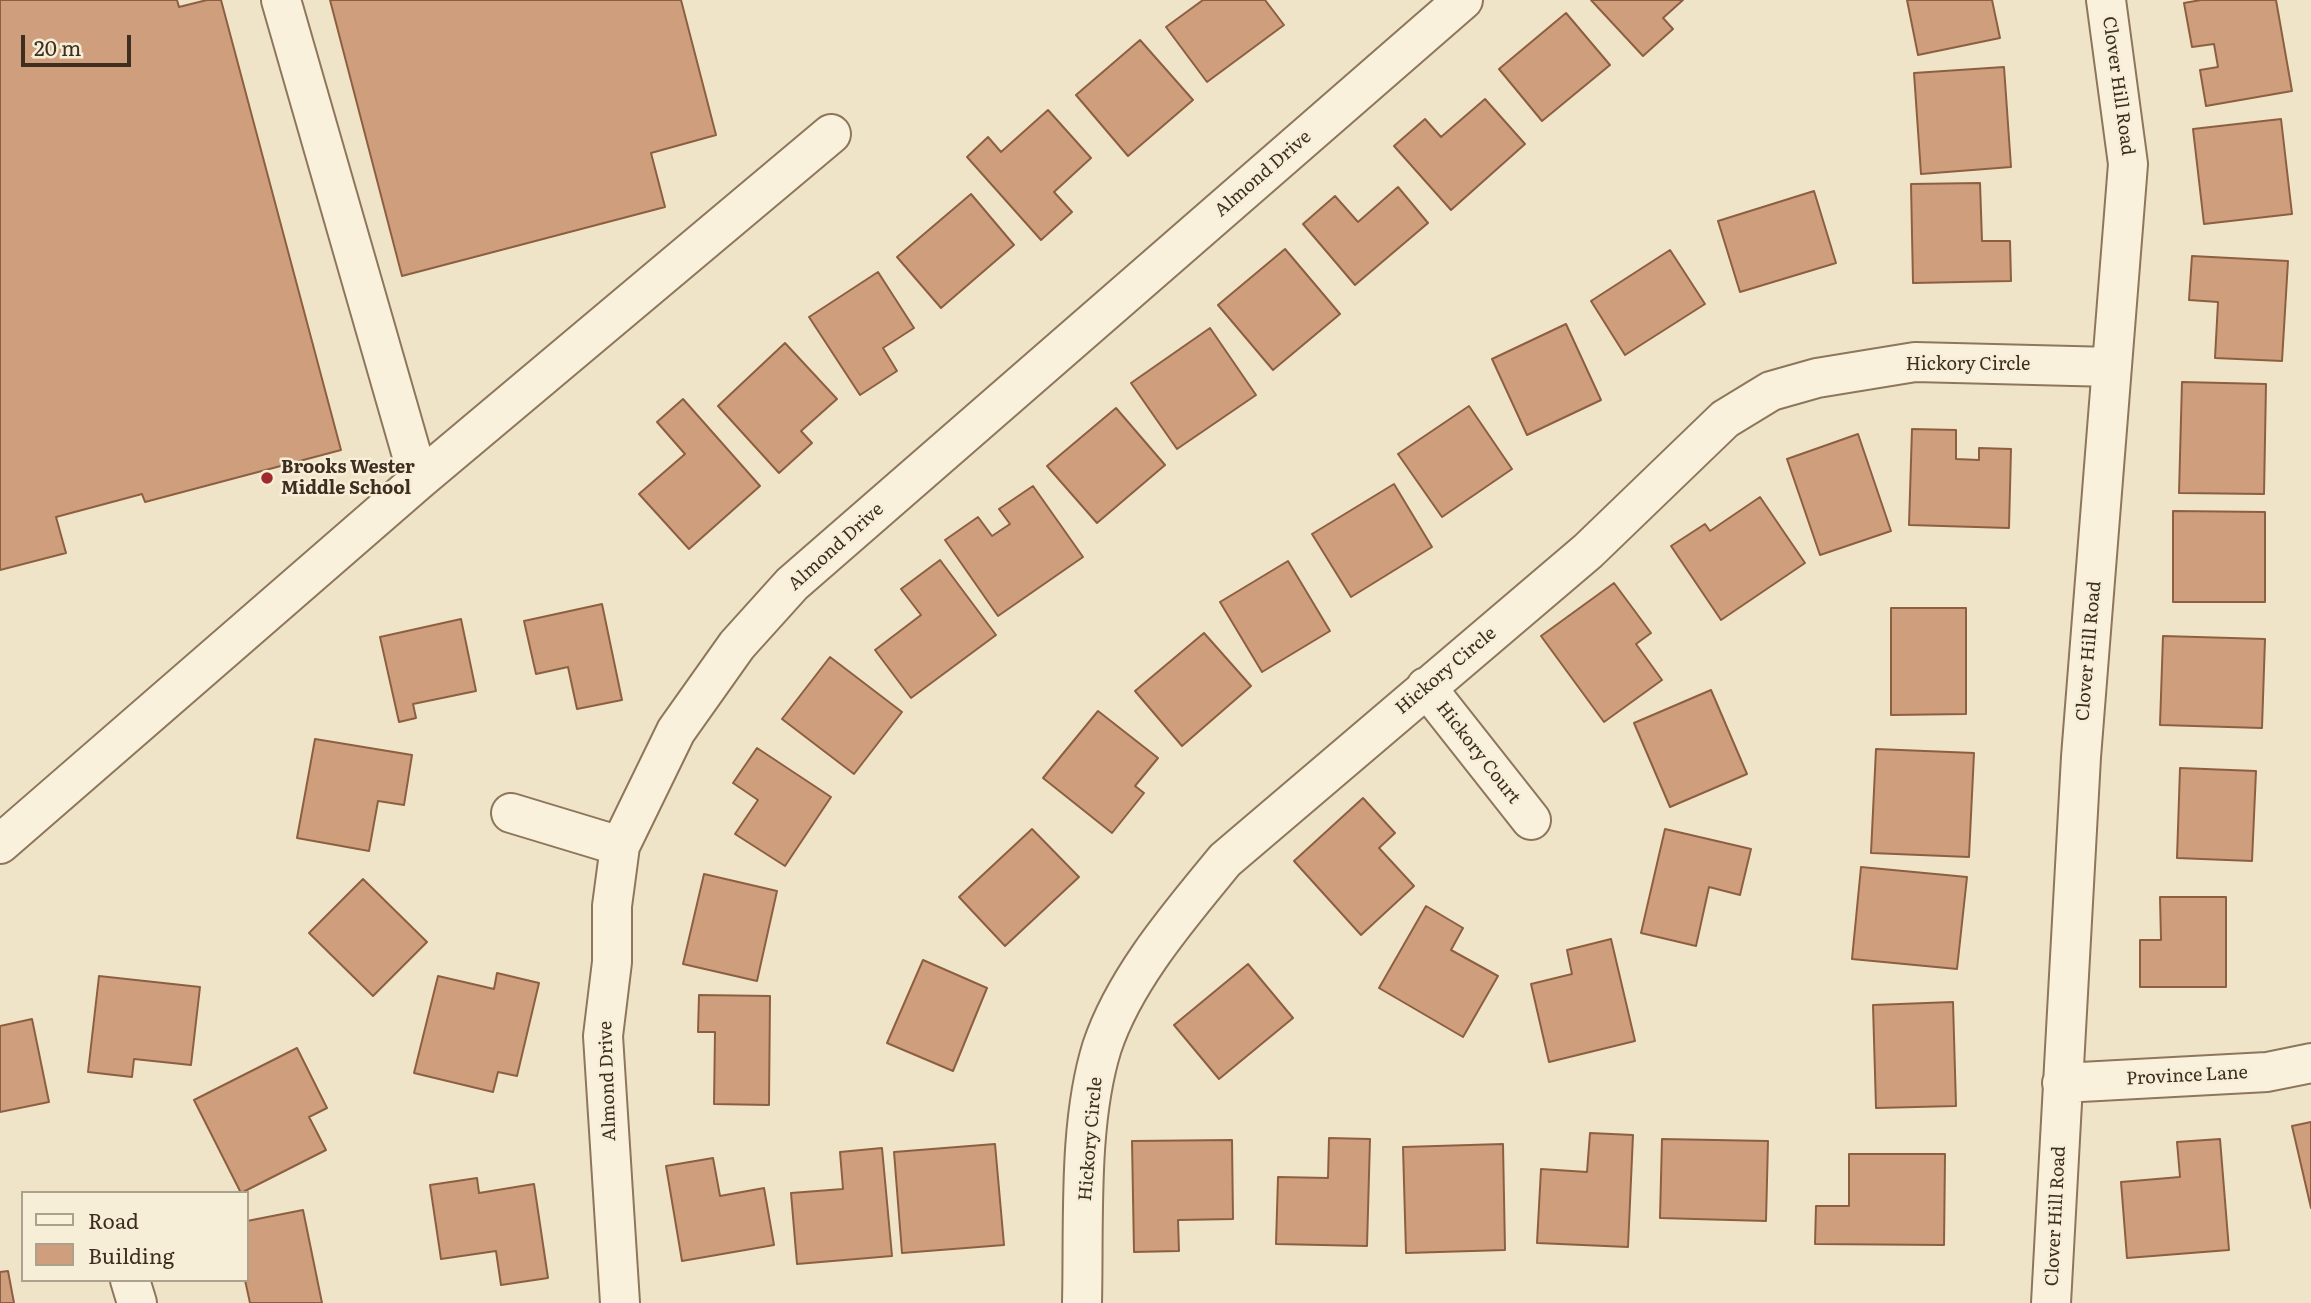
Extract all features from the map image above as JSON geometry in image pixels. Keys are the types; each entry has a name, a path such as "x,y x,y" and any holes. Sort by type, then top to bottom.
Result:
{"street":[{"path":"281,0 419,480"},
{"name":"Almond Drive","path":"620,1303 603,1037 612,962 612,906 620,846 676,731 737,645 792,584 1463,0"},
{"name":"Clover Hill Road","path":"2051,1303 2081,757 2128,164 2106,0"},
{"path":"0,844 419,480 831,134"},
{"name":"Hickory Circle","path":"1082,1303 1086,1154 1091,1091 1103,1046 1126,994 1177,919 1225,860 1588,551 1725,419 1771,391 1817,378 1915,362 2112,367"},
{"name":"Hickory Court","path":"1426,687 1531,820"},
{"path":"511,813 620,846"},
{"name":"Province Lane","path":"2063,1083 2267,1072 2311,1063"},
{"path":"131,1282 137,1303"}],"building":[{"path":"0,0 177,0 179,7 207,0 221,0 341,450 145,502 142,494 56,517 66,553 0,570"},
{"path":"330,0 681,0 716,135 651,153 665,207 402,276"},
{"path":"1203,0 1265,0 1284,25 1207,82 1166,27"},
{"path":"1591,0 1683,0 1663,18 1673,29 1643,56"},
{"path":"1907,0 1992,0 2000,38 1918,55"},
{"path":"2201,0 2276,0 2292,91 2206,106 2200,70 2218,67 2214,44 2192,47 2184,3"},
{"path":"1566,13 1610,65 1542,121 1499,69"},
{"path":"1140,40 1193,100 1128,156 1076,95"},
{"path":"2004,67 2011,167 1921,174 1914,73"},
{"path":"1485,99 1525,144 1451,210 1394,146 1425,119 1441,137"},
{"path":"1048,110 1091,158 1054,192 1072,212 1041,240 967,157 988,137 1001,152"},
{"path":"2281,119 2292,214 2204,224 2193,129"},
{"path":"1980,183 1982,241 2010,241 2011,281 1913,283 1911,184"},
{"path":"1398,187 1428,223 1355,285 1303,224 1335,196 1358,222"},
{"path":"1814,191 1836,263 1740,292 1718,221"},
{"path":"971,194 1014,245 941,308 897,257"},
{"path":"1285,249 1340,314 1273,370 1218,305"},
{"path":"1670,250 1705,304 1625,355 1591,301"},
{"path":"2192,256 2288,261 2282,361 2215,358 2218,302 2189,300"},
{"path":"878,272 914,328 883,348 897,371 860,395 809,317"},
{"path":"1566,324 1601,400 1527,435 1492,359"},
{"path":"1210,328 1256,395 1177,449 1131,383"},
{"path":"785,343 837,399 801,431 812,443 779,473 718,406"},
{"path":"2182,382 2266,384 2264,494 2179,493"},
{"path":"683,399 760,486 689,549 639,494 685,454 657,422"},
{"path":"1469,406 1512,469 1442,517 1398,454"},
{"path":"1116,408 1165,465 1097,523 1047,466"},
{"path":"1912,429 1956,430 1956,459 1979,460 1979,448 2011,449 2009,528 1909,525"},
{"path":"1858,434 1891,531 1820,555 1787,459"},
{"path":"1394,484 1432,547 1351,597 1312,534"},
{"path":"1033,486 1083,557 998,616 945,540 978,517 992,536 1010,524 999,509"},
{"path":"1760,497 1805,563 1721,620 1671,546 1705,524 1710,531"},
{"path":"2173,511 2265,512 2265,602 2173,602"},
{"path":"940,560 996,635 911,698 875,650 921,615 901,589"},
{"path":"1288,561 1330,631 1262,672 1220,602"},
{"path":"1614,583 1651,633 1636,644 1662,680 1604,722 1541,636"},
{"path":"602,604 622,700 577,709 568,667 536,674 524,621"},
{"path":"1891,608 1966,608 1966,714 1891,715"},
{"path":"461,619 476,691 413,704 416,718 399,722 380,637"},
{"path":"1204,633 1251,686 1182,746 1135,691"},
{"path":"2163,636 2265,639 2262,728 2160,725"},
{"path":"830,657 902,712 854,774 782,719"},
{"path":"1711,690 1747,774 1670,807 1634,723"},
{"path":"1098,711 1158,758 1135,786 1144,793 1112,833 1043,778"},
{"path":"315,739 412,755 404,805 378,801 369,851 297,838"},
{"path":"757,748 831,797 785,866 735,834 758,800 733,783"},
{"path":"1876,749 1974,753 1969,857 1871,853"},
{"path":"2180,768 2256,771 2252,861 2177,858"},
{"path":"1363,798 1395,833 1379,848 1414,886 1361,935 1294,861"},
{"path":"1032,829 1079,877 1005,946 959,897"},
{"path":"1665,829 1751,849 1740,895 1709,887 1696,946 1641,933"},
{"path":"1861,867 1967,877 1957,969 1852,959"},
{"path":"704,874 777,891 757,981 683,964"},
{"path":"363,879 427,942 373,996 309,933"},
{"path":"2160,897 2226,897 2226,987 2140,987 2140,940 2161,940"},
{"path":"1426,906 1463,928 1451,950 1498,976 1463,1037 1379,988"},
{"path":"1611,939 1635,1041 1549,1062 1531,984 1572,974 1567,950"},
{"path":"923,960 987,988 953,1071 887,1043"},
{"path":"1248,964 1293,1018 1219,1079 1174,1025"},
{"path":"497,973 539,983 517,1076 498,1072 493,1092 414,1073 438,976 494,989"},
{"path":"99,976 200,987 191,1065 134,1059 132,1077 88,1072"},
{"path":"699,995 770,996 769,1105 714,1104 715,1032 698,1032"},
{"path":"1953,1002 1956,1106 1876,1108 1873,1005"},
{"path":"32,1019 49,1102 0,1112 0,1026"},
{"path":"297,1048 327,1108 309,1117 326,1150 245,1191 240,1191 194,1100"},
{"path":"2311,1122 2311,1208 2292,1126"},
{"path":"1590,1133 1633,1135 1628,1247 1537,1243 1541,1169 1587,1172"},
{"path":"1329,1138 1370,1139 1367,1246 1276,1244 1278,1177 1328,1178"},
{"path":"1662,1139 1768,1141 1766,1221 1660,1218"},
{"path":"2220,1139 2229,1250 2127,1258 2121,1182 2180,1177 2177,1142"},
{"path":"1232,1140 1233,1219 1178,1220 1179,1251 1134,1252 1132,1141"},
{"path":"995,1144 1004,1245 902,1253 894,1152"},
{"path":"1503,1144 1505,1250 1406,1253 1403,1147"},
{"path":"882,1148 892,1256 797,1264 791,1193 843,1189 840,1152"},
{"path":"1849,1154 1945,1154 1944,1245 1815,1244 1816,1206 1849,1206"},
{"path":"713,1158 720,1196 764,1188 774,1245 682,1261 666,1166"},
{"path":"477,1178 479,1193 534,1184 548,1278 501,1285 496,1251 441,1259 430,1185"},
{"path":"303,1210 322,1303 250,1303 245,1282 248,1282 248,1221"},
{"path":"8,1271 14,1303 0,1303 0,1272"}],"place":[{"name":"Brooks Wester Middle School","path":"267,478"}]}
